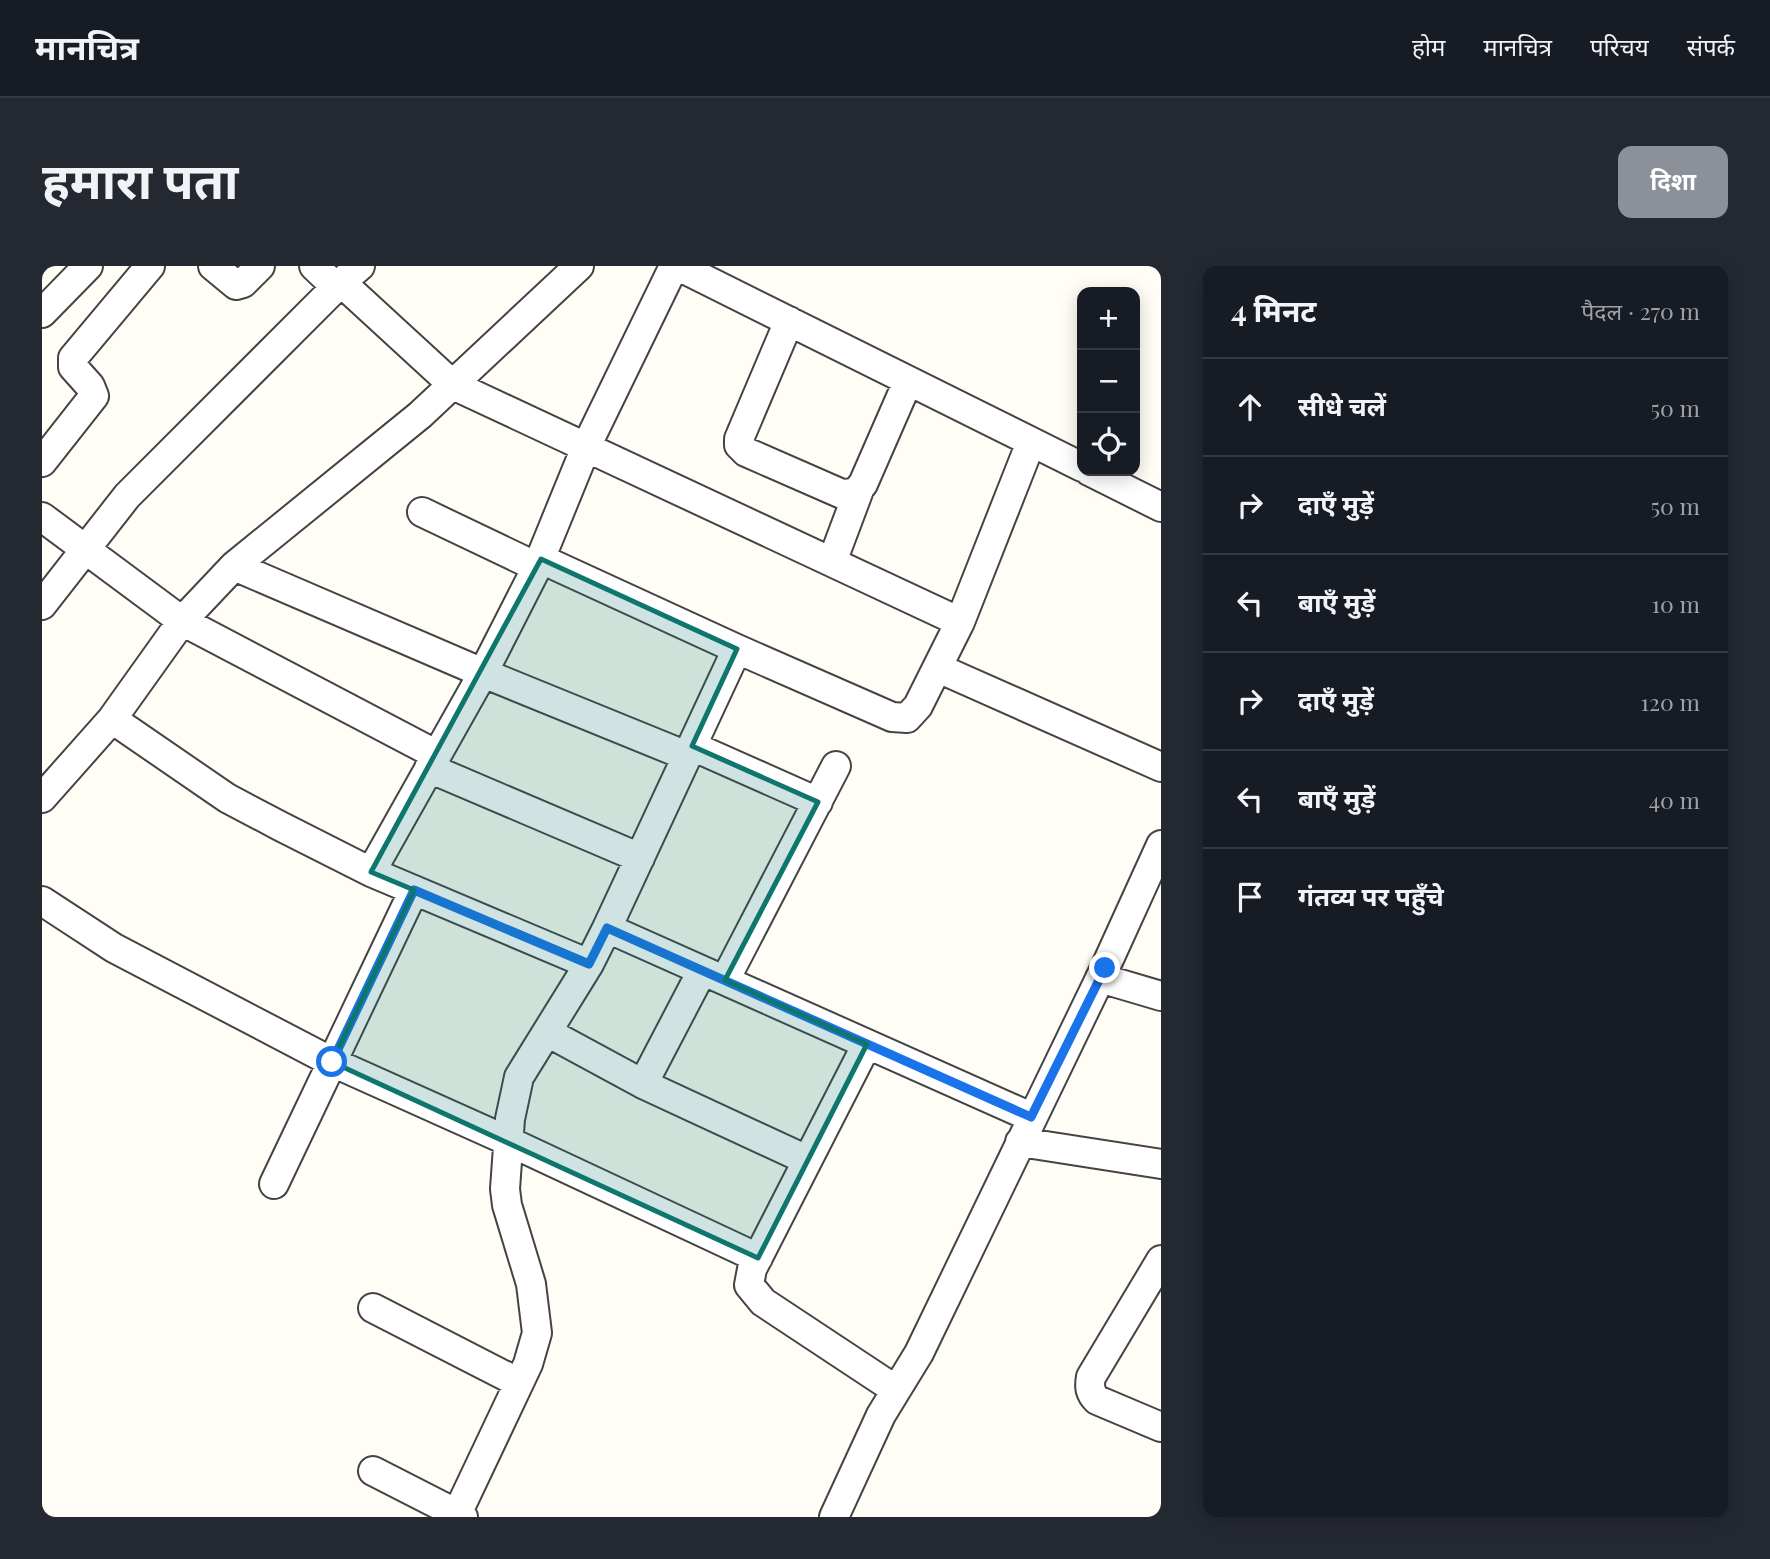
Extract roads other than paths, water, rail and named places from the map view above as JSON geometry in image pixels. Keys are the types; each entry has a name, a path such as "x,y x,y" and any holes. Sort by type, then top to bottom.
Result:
{"street":[{"path":"42,462 94,396 90,386 73,367 73,358 150,266"},
{"path":"213,266 236,285 243,284 260,266"},
{"path":"314,266 346,279 453,385 960,622"},
{"path":"42,798 112,719 182,621 234,566 420,415 579,266"},
{"path":"371,872 483,673 539,563 586,447 676,266 1077,465"},
{"path":"42,313 81,268"},
{"path":"42,606 127,495 346,279"},
{"path":"789,321 739,444 746,452 842,494 849,495 859,490"},
{"path":"832,562 859,490 908,381"},
{"path":"422,512 892,717 907,718 913,713 938,668 960,622 1031,442"},
{"path":"1099,476 1161,507"},
{"path":"42,517 182,621 433,762 640,858"},
{"path":"234,566 483,673 818,802"},
{"path":"373,1472 460,1516 519,1383 537,1333 531,1283 507,1205 505,1189 510,1119 519,1077 589,964 737,649"},
{"path":"938,668 1161,768"},
{"path":"112,719 227,798 371,872 589,964"},
{"path":"643,1084 713,976 818,802 836,766"},
{"path":"834,1517 881,1415 919,1353 1100,978 1161,845"},
{"path":"274,1184 414,890"},
{"path":"42,901 114,948 332,1062 758,1258"},
{"path":"607,928 866,1044 1026,1129 1161,1164"},
{"path":"1100,978 1161,996"},
{"path":"547,1032 643,1084 807,1160"},
{"path":"866,1044 758,1258 749,1277 749,1285 762,1302 896,1390"},
{"path":"1161,1260 1091,1377 1090,1383 1097,1399 1161,1427"},
{"path":"373,1308 519,1383"}]}
